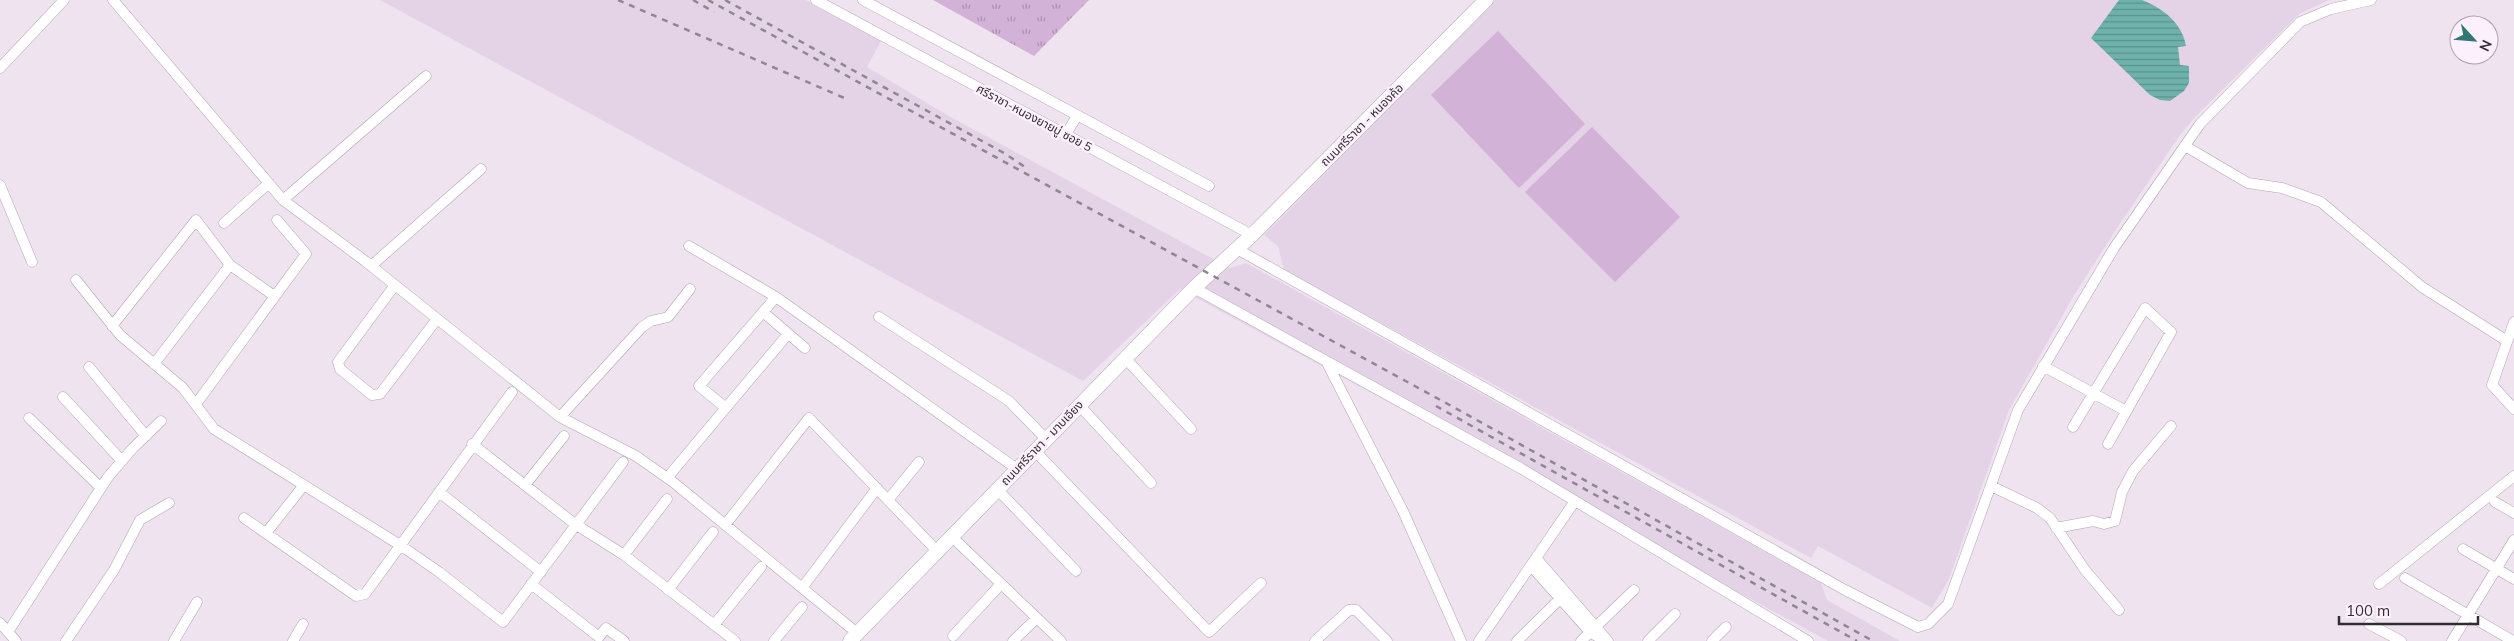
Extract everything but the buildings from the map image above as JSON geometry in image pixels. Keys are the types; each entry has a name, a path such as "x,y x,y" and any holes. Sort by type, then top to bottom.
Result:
{"main road":[{"name":"ถนนศรีราชา - หนองค้อ","path":"1237,249 1486,0"},
{"name":"ถนนศรีราชา - มาบเอียง","path":"853,637 1194,288 1237,249"}],"street":[{"path":"0,68 64,0"},
{"path":"113,0 283,200 371,266 560,417 636,456 667,478 802,588 853,637"},
{"name":"ศรีราชา-หนองยายบู่ ซอย 5","path":"816,0 1252,235"},
{"path":"863,0 1209,186"},
{"path":"1237,249 1845,590 1918,627 1928,624 1948,604 2018,410 2114,248 2200,124 2300,22 2331,9 2371,0"},
{"path":"283,200 426,76"},
{"path":"1066,134 1077,116"},
{"path":"2185,146 2248,182 2282,188 2321,202 2422,287 2507,341"},
{"path":"371,266 481,169"},
{"path":"224,223 269,183"},
{"path":"0,184 32,262"},
{"path":"112,326 196,220 230,265 274,295"},
{"path":"196,404 274,295 306,254 277,220"},
{"path":"689,246 776,297 1017,469"},
{"path":"154,364 230,265"},
{"path":"76,280 120,335 183,388 214,429 400,545 439,572 503,622 623,462"},
{"path":"395,285 338,362 340,369 372,395 380,394 437,318"},
{"path":"1194,288 1522,469 1808,641"},
{"path":"560,417 642,327 648,322 668,318 690,289"},
{"path":"726,408 699,386 776,297"},
{"path":"2073,427 2145,308 2171,332 2108,444"},
{"path":"764,312 805,348"},
{"path":"879,317 1009,401 1046,439"},
{"path":"2514,322 2492,385 2514,409"},
{"path":"667,478 788,334"},
{"path":"1125,358 1191,429"},
{"path":"1326,360 1403,510 1461,641"},
{"path":"2043,366 2126,411"},
{"path":"90,367 146,436"},
{"path":"244,518 356,596 365,594 472,444 512,392"},
{"path":"63,397 122,461"},
{"path":"1079,405 1150,483"},
{"path":"29,418 101,488"},
{"path":"725,525 809,418 937,551"},
{"path":"8,632 101,488 122,461 162,421"},
{"path":"2056,528 2093,521 2104,524 2115,521 2122,492 2133,471 2171,426"},
{"path":"525,485 564,436"},
{"path":"472,444 575,524 624,555 735,641"},
{"path":"1035,451 1209,632 1261,583"},
{"path":"888,500 919,462"},
{"path":"2379,584 2514,476"},
{"path":"266,533 304,485"},
{"path":"1991,486 2037,508 2050,518 2084,570 2119,610"},
{"path":"802,588 877,488"},
{"path":"997,490 1076,571"},
{"path":"439,492 541,572"},
{"path":"624,555 667,499"},
{"path":"1479,641 1575,501"},
{"path":"2495,502 2514,514"},
{"path":"66,641 114,570 140,520 169,503"},
{"path":"668,590 713,532"},
{"path":"951,536 1061,641"},
{"path":"2452,641 2514,540"},
{"path":"2463,549 2514,580"},
{"path":"1533,562 1606,641"},
{"path":"714,625 760,567"},
{"path":"2406,578 2468,616 2514,641"},
{"path":"531,584 599,637 606,628 624,641"},
{"path":"953,636 1001,584"},
{"path":"1582,641 1634,590"},
{"path":"1518,641 1564,595"},
{"path":"174,641 197,602"},
{"path":"774,641 802,607"},
{"path":"1315,641 1349,610 1360,612 1387,641"},
{"path":"1648,641 1675,614"},
{"path":"1013,641 1037,618"},
{"path":"0,623 16,641"},
{"path":"294,641 303,624"},
{"path":"2369,624 2401,641"},
{"path":"1712,641 1726,627"},
{"path":"1371,641 1378,631"}],"shaded area":[{"path":"380,0 806,0 881,41 867,67 947,115 1230,268 1246,263 1821,583 1827,600 1900,641 1828,641 1180,289 1083,381"},
{"path":"1495,0 2329,0 2299,14 2195,117 2180,135 2117,228 2073,297 2009,410 1949,579 1932,608 1818,546 1811,558 1284,270 1278,246 1264,235"},
{"path":"2119,0 2142,0 2165,12 2181,30 2186,46 2178,47 2180,65 2189,66 2189,83 2184,91 2170,101 2160,100 2150,95 2091,38"}],"green space":[{"path":"933,0 1089,0 1034,56"},
{"path":"1498,31 1585,124 1519,188 1431,95"},
{"path":"1592,127 1680,217 1615,282 1525,192"}],"railway":[{"path":"618,0 849,100"},
{"path":"693,0 714,12"},
{"path":"708,0 1466,414 1873,641"},
{"path":"725,0 1004,153 1028,169"},
{"path":"1436,406 1857,641"}]}
